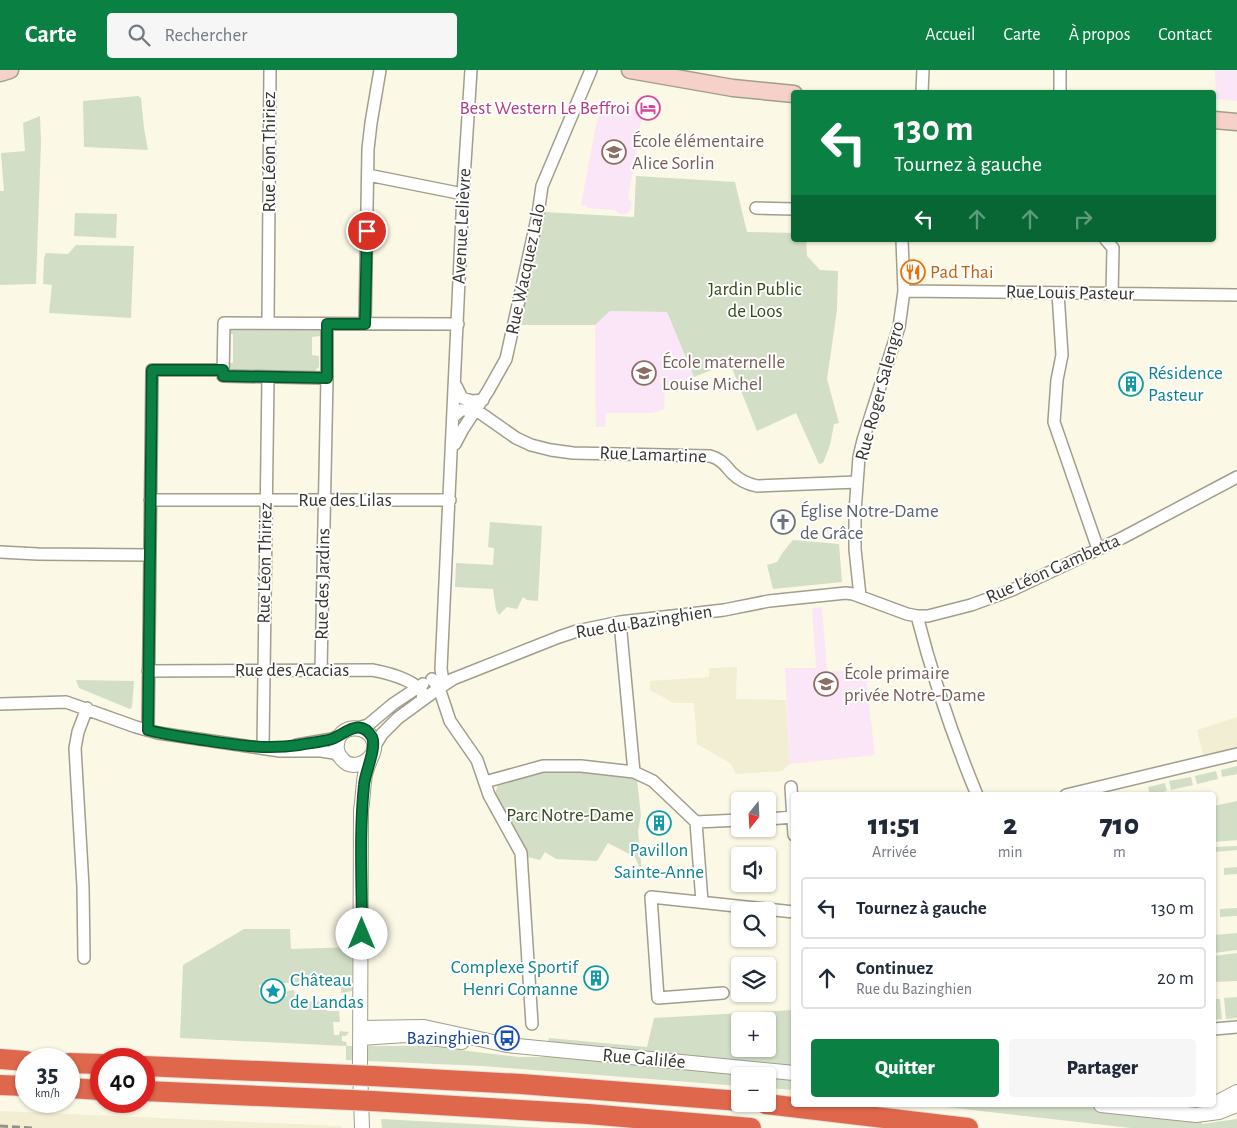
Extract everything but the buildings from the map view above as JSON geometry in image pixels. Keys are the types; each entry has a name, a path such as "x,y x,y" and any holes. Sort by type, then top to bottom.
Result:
{"highway":[{"path":"0,1060 15,1061"},
{"path":"155,1066 361,1071 731,1100"},
{"path":"0,1085 15,1086"},
{"path":"155,1091 372,1101 578,1114 751,1128"},
{"path":"776,1105 791,1107"},
{"path":"791,1107 968,1128"}],"main road":[{"path":"0,73 10,70"},
{"path":"630,70 719,86 791,94"},
{"path":"1216,111 1237,113"},
{"path":"1216,120 1237,122"}],"street":[{"name":"Rue Léon Thiriez","path":"268,323 270,70"},
{"path":"365,324 371,123 380,70"},
{"name":"Avenue Lelièvre","path":"435,684 442,681 463,194 471,70"},
{"name":"Rue Wacquez Lalo","path":"451,463 459,435 503,367 509,351 538,214 542,186 591,70"},
{"path":"922,90 923,70"},
{"path":"1060,70 1060,90"},
{"path":"368,175 463,194"},
{"path":"756,208 791,209"},
{"name":"Rue Roger Salengro","path":"860,596 854,526 860,457 863,440 897,336 904,291 902,242"},
{"path":"1108,242 1113,248 1112,294"},
{"name":"Rue Louis Pasteur","path":"904,291 1237,295"},
{"path":"1058,293 1062,350 1056,388 1055,426 1098,548"},
{"path":"327,378 223,376 224,323 458,324"},
{"name":"Rue des Jardins","path":"321,670 327,324"},
{"path":"148,730 152,370 223,370"},
{"name":"Rue Léon Thiriez","path":"263,748 268,377"},
{"path":"455,382 458,393 462,398 479,405"},
{"path":"454,417 461,410 479,405"},
{"name":"Rue Lamartine","path":"479,405 520,440 545,449 572,453 710,456 718,458 741,480 757,486 858,482"},
{"name":"Rue Léon Gambetta","path":"860,596 917,616 928,616 992,598 1157,520 1237,477"},
{"name":"Rue des Lilas","path":"150,500 450,500"},
{"path":"0,552 150,555"},
{"name":"Rue du Bazinghien","path":"358,728 368,726 393,704 417,687 453,679 559,637 597,626 724,610 769,601 846,593 860,596"},
{"path":"917,616 947,719 976,792"},
{"path":"620,622 634,772"},
{"name":"Rue des Acacias","path":"148,671 378,671 417,687"},
{"path":"435,684 450,721 477,760 490,795 521,854 532,1024"},
{"name":"Rue du Bazinghien","path":"373,751 382,734 422,700 435,684"},
{"path":"417,687 423,693 422,700"},
{"path":"0,704 66,702 148,730 285,751 334,753 353,765 362,764 373,751"},
{"path":"84,958 83,887 75,748 76,737 87,708"},
{"path":"263,748 332,739 349,729 358,728 368,733 372,738 373,751 365,775 361,810 362,1128"},
{"path":"341,734 337,746 344,760 356,773 361,810"},
{"path":"1079,792 1237,754"},
{"path":"485,782 543,766 581,766 641,774 657,784 696,822 702,902"},
{"path":"791,787 791,792"},
{"path":"776,818 791,818"},
{"path":"696,822 731,820"},
{"path":"722,993 658,998 651,898 791,912"},
{"path":"1216,1030 1237,1027"},
{"name":"Rue Galilée","path":"361,1033 405,1035 457,1042 494,1043 791,1073"},
{"path":"1216,1103 1237,1092"},
{"path":"1120,1107 1196,1115 1219,1112 1237,1106"}],"shaded area":[{"path":"1215,70 1237,70 1237,101 1216,99"},
{"name":"École élémentaire Alice Sorlin","path":"602,105 643,111 628,198 632,202 630,211 626,214 619,214 615,210 587,208 587,206 581,205 595,130"},
{"name":"École maternelle Louise Michel","path":"610,311 667,312 694,377 665,388 664,409 653,413 606,413 605,427 596,427 595,325"},
{"name":"École primaire privée Notre-Dame","path":"822,607 827,672 865,668 875,755 790,764 785,668 816,668 812,608"},
{"path":"737,667 736,699 786,700 790,764 782,771 736,774 730,763 697,744 694,703 674,703 650,690 650,681 709,677 709,668"},
{"path":"1237,717 1237,750 1204,759 1197,730"},
{"path":"0,1111 341,1126 342,1128 0,1128"}],"green space":[{"path":"138,96 141,98 148,150 84,147 83,101"},
{"path":"40,116 41,142 36,284 0,285 0,191 4,191 1,153 25,151 23,123"},
{"name":"Jardin Public de Loos","path":"636,176 735,182 747,232 791,233 791,242 806,242 807,256 820,270 838,271 837,310 827,379 839,423 834,424 830,445 823,463 819,464 796,413 757,431 730,363 694,377 667,312 610,311 595,325 519,325 544,212 634,217"},
{"path":"75,213 117,214 116,238 74,236"},
{"path":"76,245 134,246 131,318 49,313 52,285 43,284 44,258 46,253 68,254"},
{"path":"231,328 316,328 320,330 320,336 312,337 312,355 319,356 319,367 315,371 228,370 225,363 233,363 233,334 226,334 226,332"},
{"path":"490,522 542,526 538,601 527,600 523,597 517,609 507,607 499,615 496,610 493,589 455,587 456,563 493,565 494,548 488,547"},
{"path":"793,540 839,544 842,582 773,589 767,565 777,562"},
{"path":"76,680 134,681 132,707 130,709 79,688"},
{"path":"1237,766 1237,774 1222,777 1221,770"},
{"name":"Parc Notre-Dame","path":"550,771 614,775 637,779 641,816 638,831 642,873 635,857 608,843 597,861 556,859 545,852 540,860 528,857 495,793 499,782"},
{"path":"1216,771 1218,779 1197,784 1195,776"},
{"path":"1191,777 1193,785 1171,790 1169,781"},
{"path":"1165,783 1167,791 1149,792 1148,787"},
{"path":"1237,801 1237,840 1216,842 1216,806"},
{"path":"1237,846 1237,850 1216,852 1216,847"},
{"path":"1237,867 1237,874 1224,875 1224,868"},
{"path":"1237,908 1237,916 1220,917 1220,909"},
{"path":"244,929 290,929 291,949 353,947 352,991 341,993 341,984 318,984 317,975 307,976 307,981 277,984 275,978 271,979 270,984 259,985 260,998 287,996 287,991 294,990 296,1002 323,1001 327,1005 327,1011 339,1011 340,1022 333,1022 334,1035 339,1035 340,1031 349,1032 346,1036 342,1036 342,1041 346,1042 347,1046 426,1046 519,1057 544,1057 549,1038 647,1047 654,1018 731,1014 731,1057 776,1057 776,1012 759,1012 791,1010 791,1090 776,1089 776,1067 731,1067 731,1085 482,1066 346,1060 346,1046 180,1038 183,965"},
{"path":"1237,933 1237,950 1216,953 1216,935"},
{"path":"1237,953 1237,981 1216,982 1216,956"},
{"path":"1237,997 1237,1018 1226,1019 1224,998"},
{"path":"1216,999 1220,999 1222,1019 1216,1020"},
{"path":"946,1107 1198,1107 1202,1124 1237,1119 1237,1128 1131,1128"},
{"path":"381,1119 544,1128 382,1128"}],"railway":[{"path":"0,1126 34,1128"}],"place":[{"name":"Best Western Le Beffroi","path":"648,108"},
{"name":"École élémentaire Alice Sorlin","path":"614,152"},
{"name":"Pad Thai","path":"913,272"},
{"name":"École maternelle Louise Michel","path":"644,373"},
{"name":"Résidence Pasteur","path":"1131,384"},
{"name":"Église Notre-Dame de Grâce","path":"783,522"},
{"name":"École primaire privée Notre-Dame","path":"826,684"},
{"name":"Pavillon Sainte-Anne","path":"659,823"},
{"name":"Complexe Sportif Henri Comanne","path":"596,978"},
{"name":"Château de Landas","path":"273,991"},
{"name":"Bazinghien","path":"507,1038"}],"route":[{"path":"362,934 361,810 365,775 374,747 372,738 368,733 358,728 352,728 332,739 298,745 263,748 148,730 152,370 223,370 223,376 327,378 327,324 365,324 367,231"}]}
